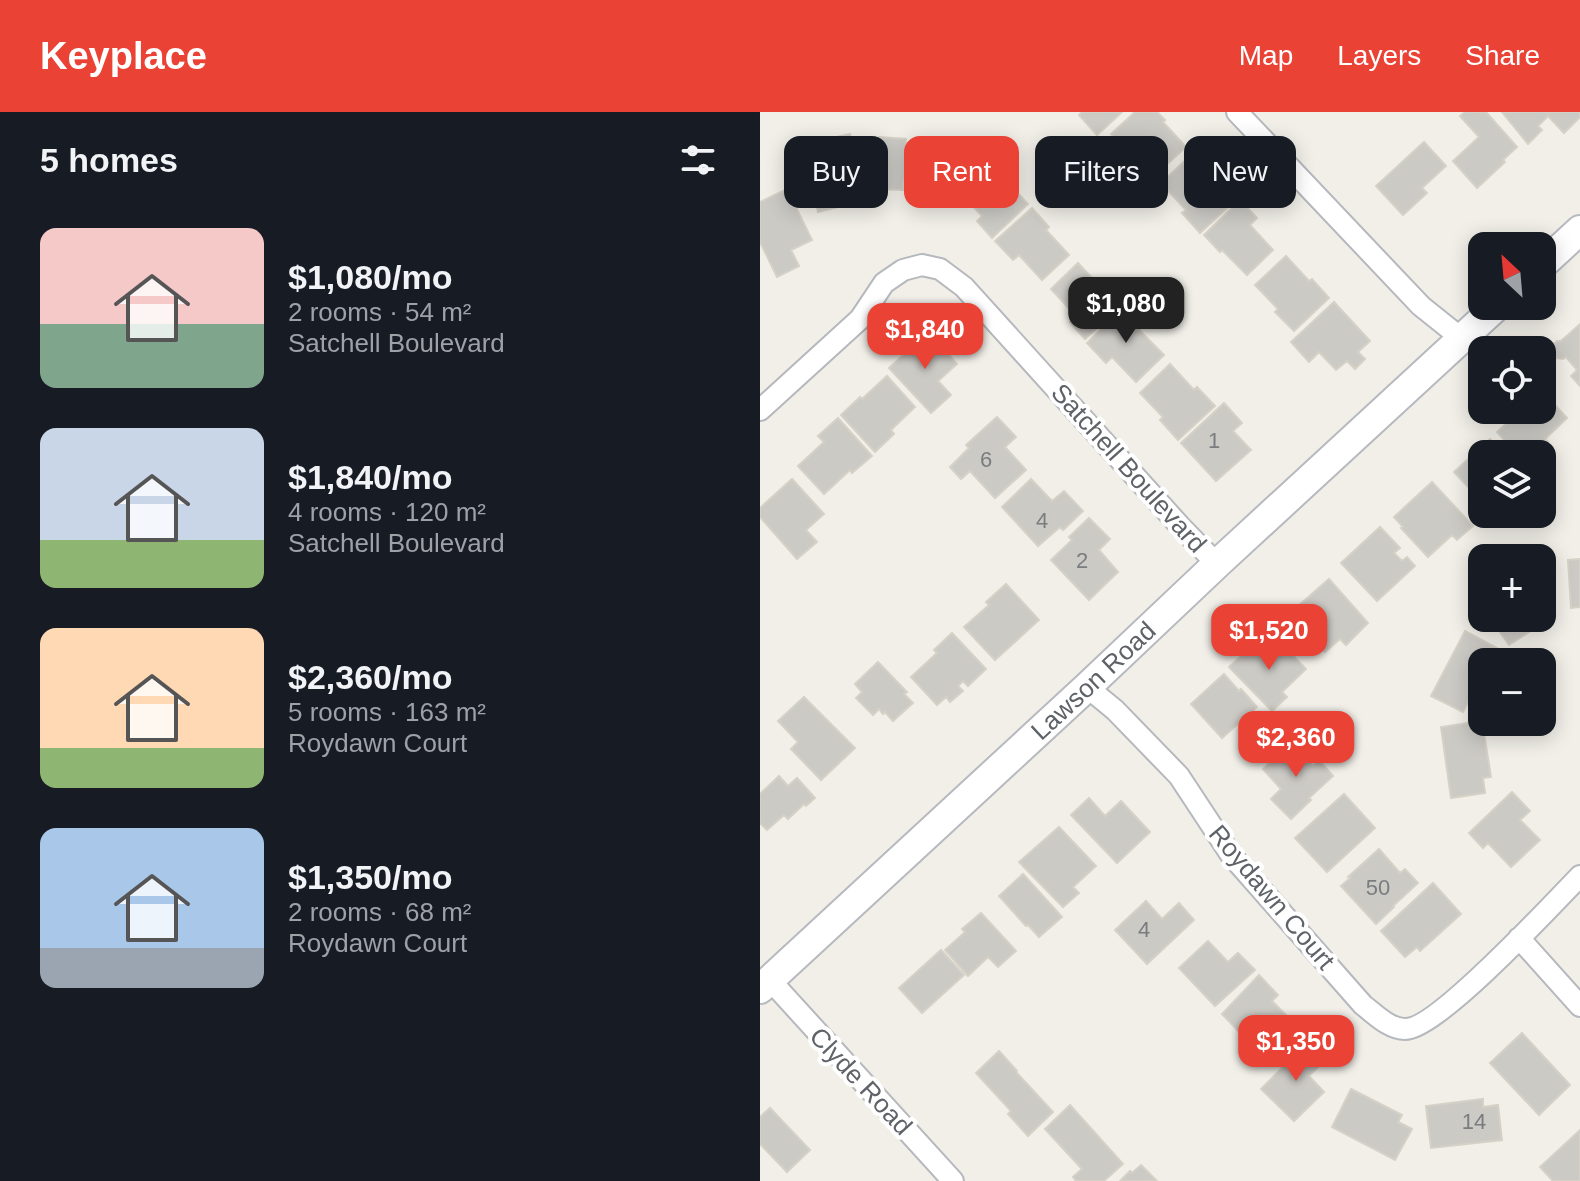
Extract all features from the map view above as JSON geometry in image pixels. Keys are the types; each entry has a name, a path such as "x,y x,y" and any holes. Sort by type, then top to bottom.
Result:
{"street":[{"path":"1237,112 1421,306 1461,338"},
{"path":"1556,252 1580,230"},
{"name":"Satchell Boulevard","path":"760,410 860,319 884,283 903,270 922,265 940,269 964,287 1217,564"},
{"name":"Lawson Road","path":"765,984 1481,320"},
{"name":"Roydawn Court","path":"1087,687 1115,710 1179,776 1231,855 1363,1005 1386,1023 1405,1029 1424,1024 1493,964 1580,876"},
{"path":"1519,938 1580,1006"},
{"name":"Clyde Road","path":"765,984 953,1181"}],"building":[{"path":"1082,112 1122,112 1097,135 1079,115"},
{"path":"1135,112 1157,112 1184,149 1168,163 1168,136 1111,134"},
{"path":"1465,112 1486,112 1517,147 1477,188 1453,161 1479,137 1460,116"},
{"path":"1502,112 1580,112 1580,117 1564,133 1548,116 1538,126 1542,130 1528,144"},
{"path":"888,138 904,139 903,190 888,189"},
{"path":"1424,142 1446,166 1422,188 1427,193 1403,215 1376,186"},
{"path":"1184,162 1184,208 1168,191 1168,176"},
{"path":"784,190 784,208 796,208 812,240 791,250 799,266 777,277 760,242 760,202"},
{"path":"1019,194 1028,204 992,238 977,221 982,216 975,208 1019,208"},
{"path":"1032,208 1049,227 1046,230 1069,255 1042,280 1019,255 1013,260 995,241"},
{"path":"1184,208 1227,208 1200,233 1182,213 1186,210"},
{"path":"1232,208 1248,208 1257,218 1250,225 1273,250 1247,275 1204,235"},
{"path":"1286,256 1329,298 1294,331 1255,285"},
{"path":"1078,263 1121,306 1085,339 1070,322 1076,316 1051,289"},
{"path":"1334,302 1370,341 1358,352 1365,359 1355,369 1347,361 1336,370 1319,352 1309,362 1291,342"},
{"path":"1124,307 1143,326 1139,330 1164,355 1136,382 1112,357 1106,363 1087,343"},
{"path":"1580,324 1580,386 1571,376 1577,370 1566,357 1556,358 1556,342"},
{"path":"928,332 957,364 938,381 951,395 931,413 889,368"},
{"path":"1170,364 1194,390 1197,387 1215,406 1178,440 1160,420 1163,417 1140,393"},
{"path":"887,376 915,407 891,430 894,434 875,452 841,415"},
{"path":"1224,403 1242,423 1233,431 1251,450 1216,481 1181,443"},
{"path":"1556,406 1567,418 1546,440 1504,440 1497,432 1506,424 1556,424"},
{"path":"997,417 1016,437 1005,447 1026,470 995,498 970,471 961,479 950,467 969,448 966,445"},
{"path":"838,418 872,456 852,473 850,470 824,494 798,466 824,442 818,436"},
{"path":"1468,459 1468,487 1454,472"},
{"path":"792,479 824,514 806,530 817,542 797,559 760,517 760,508"},
{"path":"1031,479 1052,501 1064,491 1083,511 1063,530 1060,527 1038,546 1002,507"},
{"path":"1432,482 1468,521 1468,528 1471,528 1457,540 1452,535 1428,557 1394,517"},
{"path":"1089,518 1110,539 1099,550 1118,572 1089,600 1051,560"},
{"path":"1380,527 1400,548 1394,553 1402,561 1407,557 1415,566 1377,601 1341,563"},
{"path":"1580,559 1580,607 1571,608 1568,560"},
{"path":"1329,579 1368,623 1346,645 1340,639 1325,652 1290,613"},
{"path":"1006,584 1039,620 995,660 964,627 989,605 986,602"},
{"path":"1465,631 1497,648 1468,648 1468,702 1463,712 1431,696"},
{"path":"1500,632 1529,632 1509,645"},
{"path":"952,633 986,669 968,686 963,681 958,686 963,691 950,702 946,697 937,705 911,677 937,653 934,650"},
{"path":"1275,637 1306,669 1282,692 1287,697 1272,711 1229,667 1249,649 1256,656"},
{"path":"878,662 907,692 904,694 913,703 893,721 879,709 873,715 856,698 862,692 855,684"},
{"path":"1224,674 1257,707 1222,738 1191,704"},
{"path":"804,697 855,748 821,780 791,749 798,742 778,721"},
{"path":"1468,723 1468,736 1484,736 1491,777 1483,778 1485,793 1451,798 1441,727"},
{"path":"1292,742 1313,766 1319,760 1333,776 1291,819 1271,799 1281,789 1263,769"},
{"path":"779,776 788,786 797,778 815,798 788,819 784,815 767,830 760,823 760,794"},
{"path":"1512,792 1530,811 1520,820 1540,840 1511,867 1488,843 1483,848 1469,833"},
{"path":"1344,794 1375,828 1327,872 1295,838"},
{"path":"1089,798 1105,816 1121,801 1150,832 1117,863 1071,815"},
{"path":"1059,827 1096,866 1073,887 1079,893 1063,907 1019,862"},
{"path":"1379,849 1400,873 1405,869 1418,883 1376,924 1341,886"},
{"path":"1023,874 1062,917 1039,937 999,896"},
{"path":"1433,883 1461,914 1420,951 1417,947 1405,957 1381,931"},
{"path":"1146,901 1162,919 1179,903 1194,920 1147,964 1115,930"},
{"path":"981,913 1016,951 998,967 988,957 968,976 945,950 965,932 962,929"},
{"path":"1208,941 1228,962 1238,953 1255,970 1215,1006 1179,968"},
{"path":"941,950 964,975 922,1013 899,988"},
{"path":"1259,975 1278,995 1272,1001 1291,1020 1258,1052 1222,1014"},
{"path":"1522,1033 1570,1085 1539,1115 1490,1063"},
{"path":"1309,1041 1326,1059 1309,1076 1324,1092 1294,1121 1261,1089"},
{"path":"999,1051 1053,1112 1028,1136 1008,1114 1011,1111 976,1073"},
{"path":"1351,1089 1402,1115 1398,1122 1412,1129 1395,1160 1332,1127"},
{"path":"1483,1099 1483,1107 1498,1105 1502,1140 1431,1148 1426,1106"},
{"path":"1070,1105 1123,1164 1104,1181 1076,1181 1073,1177 1082,1169 1045,1129"},
{"path":"770,1108 810,1150 787,1172 760,1144 760,1117"},
{"path":"1580,1130 1580,1181 1553,1181 1540,1167"},
{"path":"1141,1165 1157,1181 1120,1181 1130,1171 1132,1173"}]}
